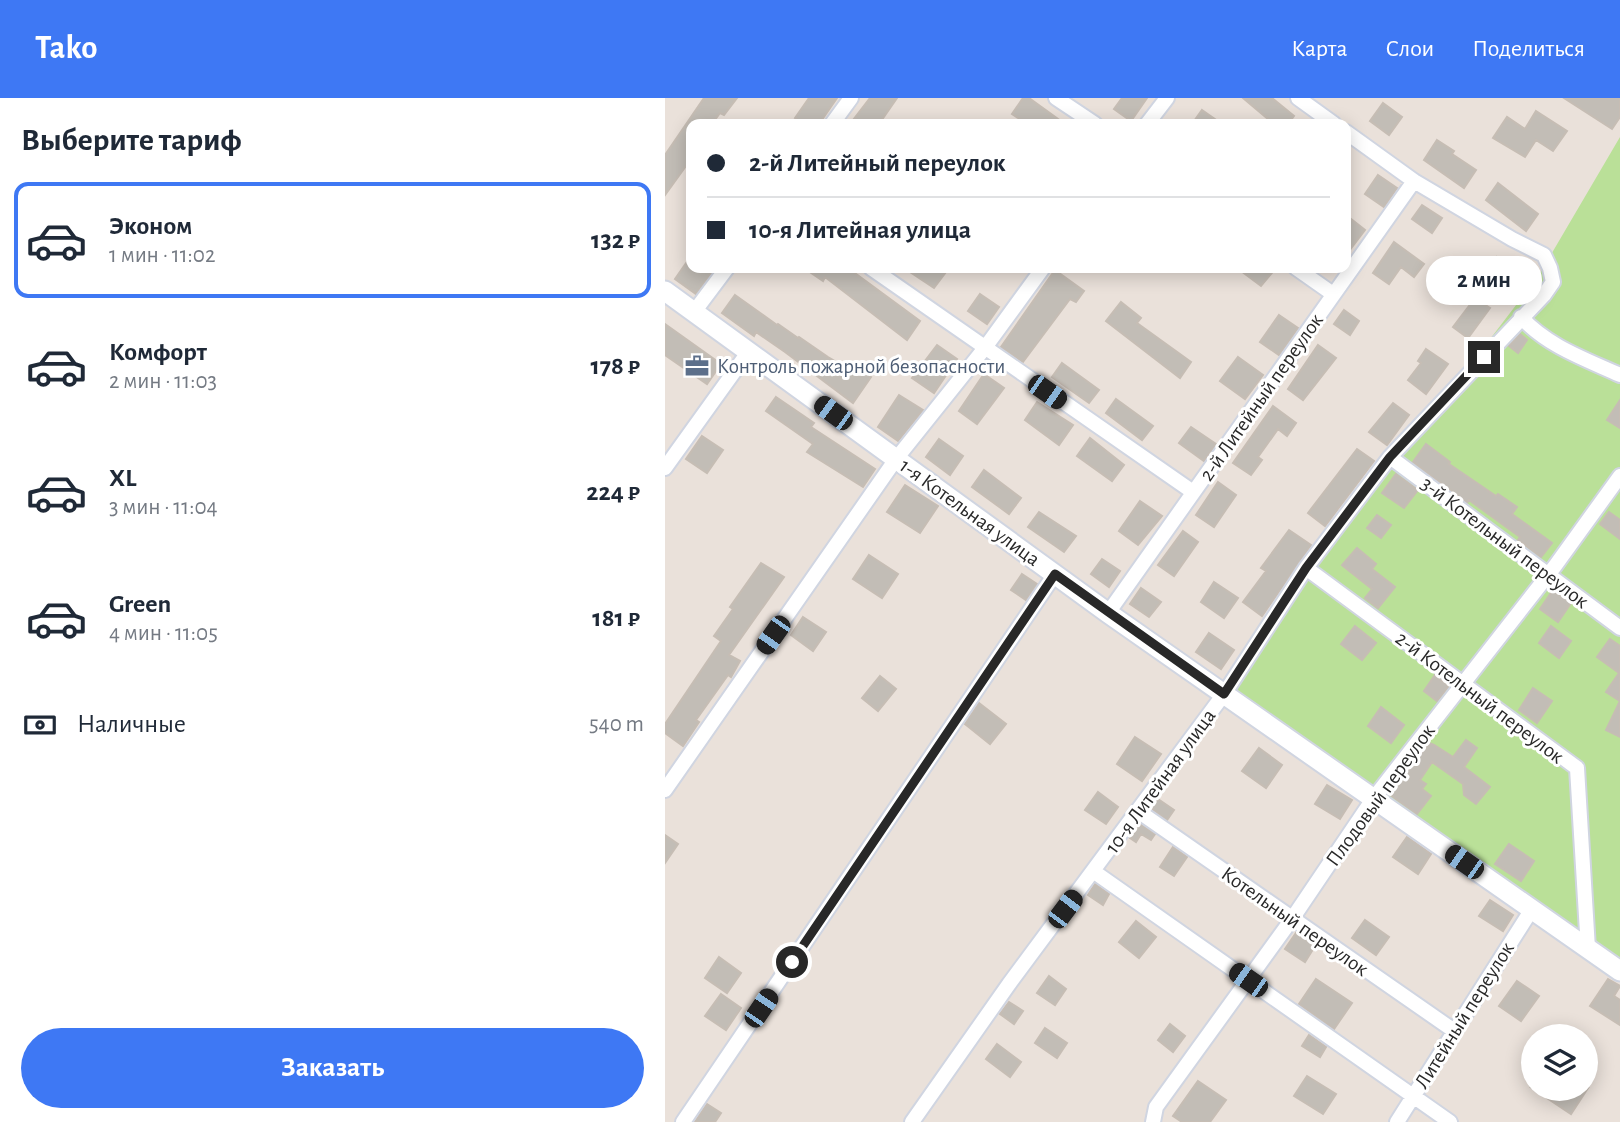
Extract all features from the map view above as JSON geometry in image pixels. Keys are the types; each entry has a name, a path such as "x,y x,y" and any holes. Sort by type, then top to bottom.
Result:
{"street":[{"path":"836,119 851,98"},
{"path":"1056,98 1088,119"},
{"path":"1151,119 1167,98"},
{"path":"1298,98 1327,119"},
{"path":"1351,136 1414,181"},
{"name":"2-й Литейный переулок","path":"1351,270 1414,181"},
{"name":"10-я Литейная улица","path":"912,1122 1224,694 1306,568 1390,457 1544,295 1553,282 1551,268 1544,255 1414,181"},
{"path":"694,312 723,273"},
{"path":"878,273 1193,492"},
{"path":"665,790 896,459 984,349 1039,273"},
{"path":"1303,273 1333,295"},
{"name":"2-й Литейный переулок","path":"1108,613 1349,273"},
{"name":"1-я Котельная улица","path":"665,291 1108,613 1620,971"},
{"path":"1521,317 1534,331 1554,344 1620,375"},
{"path":"665,468 749,351"},
{"name":"3-й Котельный переулок","path":"1390,457 1620,628"},
{"name":"Плодовый переулок","path":"1153,1122 1156,1107 1292,919 1373,799 1548,575 1620,476"},
{"name":"2-й Котельный переулок","path":"1306,568 1577,768 1588,949"},
{"path":"683,1122 1055,574"},
{"name":"Котельный переулок","path":"1137,811 1453,1030"},
{"path":"1093,871 1450,1122"},
{"name":"Литейный переулок","path":"1397,1122 1532,909"}],"green space":[{"path":"1620,137 1620,959 1225,686 1539,275"}],"building":[{"path":"704,98 737,98 724,115 720,113 716,119 690,119"},
{"path":"809,98 837,98 822,119 795,118"},
{"path":"870,98 897,98 882,119 854,119"},
{"path":"1023,98 1029,98 1058,119 1020,119 1012,114"},
{"path":"1122,98 1147,98 1132,119 1114,109"},
{"path":"1243,98 1272,98 1294,116 1292,119 1268,119"},
{"path":"1564,98 1620,98 1620,117 1612,129"},
{"path":"1383,103 1402,117 1389,135 1370,121"},
{"path":"1202,110 1215,119 1196,119"},
{"path":"1536,111 1567,131 1553,151 1536,140 1525,157 1493,138 1507,117 1525,129"},
{"path":"686,124 686,166 665,195 665,155"},
{"path":"1437,140 1476,170 1464,188 1424,160"},
{"path":"1378,175 1397,188 1384,207 1365,194"},
{"path":"1498,183 1538,214 1526,231 1486,200"},
{"path":"1422,205 1442,218 1432,233 1412,219"},
{"path":"1351,219 1365,230 1351,248"},
{"path":"1394,242 1424,264 1414,277 1401,267 1389,284 1373,273"},
{"path":"1497,257 1517,270 1505,287 1486,274"},
{"path":"686,263 686,273 711,273 696,294 675,279"},
{"path":"811,273 855,273 920,321 907,340 825,277 823,281"},
{"path":"912,273 945,273 934,288"},
{"path":"1053,273 1059,273 1084,291 1076,302 1070,299 1023,362 1001,347"},
{"path":"1244,273 1272,273 1261,286"},
{"path":"980,294 999,307 987,324 968,311"},
{"path":"735,295 828,357 852,371 855,366 871,377 853,403 756,332 754,336 722,313"},
{"path":"1475,298 1490,308 1468,338 1453,327"},
{"path":"1121,302 1141,318 1137,323 1191,362 1180,378 1106,321"},
{"path":"1344,310 1359,321 1350,335 1334,324"},
{"path":"1279,315 1298,328 1279,355 1260,342"},
{"path":"665,324 721,364 707,384 665,355"},
{"path":"1520,334 1527,340 1518,353 1509,346"},
{"path":"937,345 957,359 934,393 912,378"},
{"path":"1318,345 1336,358 1303,400 1288,389"},
{"path":"1426,349 1448,364 1426,394 1408,380 1421,363 1418,361"},
{"path":"1238,357 1263,375 1245,399 1220,381"},
{"path":"1062,363 1099,390 1089,403 1052,377"},
{"path":"984,374 1004,388 977,424 959,411"},
{"path":"899,395 923,410 898,441 878,427"},
{"path":"776,397 814,423 811,427 875,469 863,487 807,452 813,444 766,411"},
{"path":"1116,399 1153,426 1142,440 1106,413"},
{"path":"1620,400 1620,428 1607,420"},
{"path":"1037,402 1073,425 1059,445 1025,420"},
{"path":"1393,403 1409,415 1387,445 1369,432"},
{"path":"1273,406 1296,423 1287,436 1278,429 1258,457 1262,460 1251,475 1233,463"},
{"path":"1191,427 1216,444 1204,461 1179,443"},
{"path":"702,436 723,450 707,473 686,459"},
{"path":"1090,438 1124,465 1112,481 1077,456"},
{"path":"939,439 963,456 950,475 926,457"},
{"path":"1426,444 1450,462 1449,464 1517,507 1512,514 1552,543 1541,557 1518,540 1520,537 1469,500 1467,503 1413,462"},
{"path":"1357,449 1374,461 1325,526 1308,513"},
{"path":"984,470 1021,498 1009,514 972,487"},
{"path":"1396,474 1418,490 1404,508 1382,493"},
{"path":"1218,482 1236,495 1214,527 1196,515"},
{"path":"905,485 938,506 920,533 887,512"},
{"path":"1140,501 1162,516 1138,545 1119,531"},
{"path":"1039,512 1076,536 1064,552 1028,527"},
{"path":"1609,512 1620,520 1620,539 1600,524"},
{"path":"1377,515 1391,525 1381,538 1367,528"},
{"path":"1289,530 1311,545 1262,616 1243,602 1266,571 1261,568"},
{"path":"1183,531 1198,542 1174,576 1158,565"},
{"path":"1357,548 1376,564 1372,569 1395,587 1378,608 1365,598 1372,589 1342,565"},
{"path":"869,555 898,574 882,598 853,579"},
{"path":"1102,559 1120,571 1109,587 1091,574"},
{"path":"761,563 784,577 729,655 740,661 731,677 728,675 696,720 699,722 683,746 665,733 665,724 721,641 714,636 733,609 730,607"},
{"path":"1022,574 1037,584 1026,600 1011,590"},
{"path":"1214,582 1238,598 1224,618 1201,602"},
{"path":"1141,588 1161,602 1149,617 1130,604"},
{"path":"1553,590 1571,603 1558,622 1540,609"},
{"path":"803,617 826,632 813,651 791,635"},
{"path":"1355,626 1376,643 1362,660 1341,644"},
{"path":"1551,626 1571,641 1559,658 1539,643"},
{"path":"1209,633 1234,650 1221,669 1196,652"},
{"path":"1610,639 1620,646 1620,701 1606,692 1619,673 1597,657"},
{"path":"1435,675 1449,686 1437,701 1424,691"},
{"path":"880,676 896,689 878,711 862,698"},
{"path":"1533,688 1552,701 1537,723 1519,710"},
{"path":"1620,701 1620,737 1606,730"},
{"path":"979,703 1006,724 990,744 965,724"},
{"path":"1381,707 1404,725 1391,743 1368,726"},
{"path":"1135,737 1161,754 1142,781 1117,764"},
{"path":"1466,740 1477,748 1464,767 1490,787 1476,804 1464,795 1463,784 1432,762 1420,780 1426,784 1422,789 1431,796 1417,814 1389,794 1429,743 1453,757"},
{"path":"1259,748 1282,765 1266,788 1242,771"},
{"path":"1327,785 1352,800 1340,819 1315,804"},
{"path":"1098,792 1118,807 1106,824 1085,810"},
{"path":"1158,799 1174,810 1167,820 1151,808"},
{"path":"1140,824 1155,834 1151,840 1141,834 1136,842 1130,838"},
{"path":"665,835 678,844 665,863"},
{"path":"1407,837 1431,854 1418,874 1393,857"},
{"path":"1509,844 1534,861 1521,881 1495,864"},
{"path":"1173,847 1187,857 1174,876 1160,867"},
{"path":"1095,884 1109,894 1103,905 1088,895"},
{"path":"1490,900 1513,915 1503,931 1479,916"},
{"path":"1365,920 1389,937 1376,955 1352,938"},
{"path":"1136,921 1156,937 1139,958 1119,942"},
{"path":"1296,933 1315,946 1305,962 1285,949"},
{"path":"719,957 741,973 727,993 705,978"},
{"path":"1049,976 1066,989 1055,1005 1037,993"},
{"path":"1316,979 1352,1003 1334,1029 1299,1004"},
{"path":"1608,979 1620,986 1614,996 1620,1000 1620,1025 1590,1006"},
{"path":"1517,981 1539,996 1521,1021 1499,1006"},
{"path":"721,994 741,1008 726,1030 705,1016"},
{"path":"1009,1002 1023,1011 1014,1024 1000,1014"},
{"path":"1170,1024 1185,1036 1173,1052 1158,1040"},
{"path":"1045,1028 1067,1043 1057,1058 1035,1043"},
{"path":"1309,1035 1326,1047 1320,1057 1302,1046"},
{"path":"997,1044 1021,1062 1010,1077 986,1059"},
{"path":"1307,1076 1336,1094 1323,1114 1294,1096"},
{"path":"1198,1081 1226,1100 1210,1122 1182,1122 1173,1116"},
{"path":"1552,1101 1580,1101 1571,1114"},
{"path":"707,1104 721,1113 715,1122 695,1122"}],"place":[{"name":"Контроль пожарной безопасности","path":"697,366"}],"route":[{"path":"792,962 1055,574 1224,694 1306,568 1390,457 1484,357"}]}
